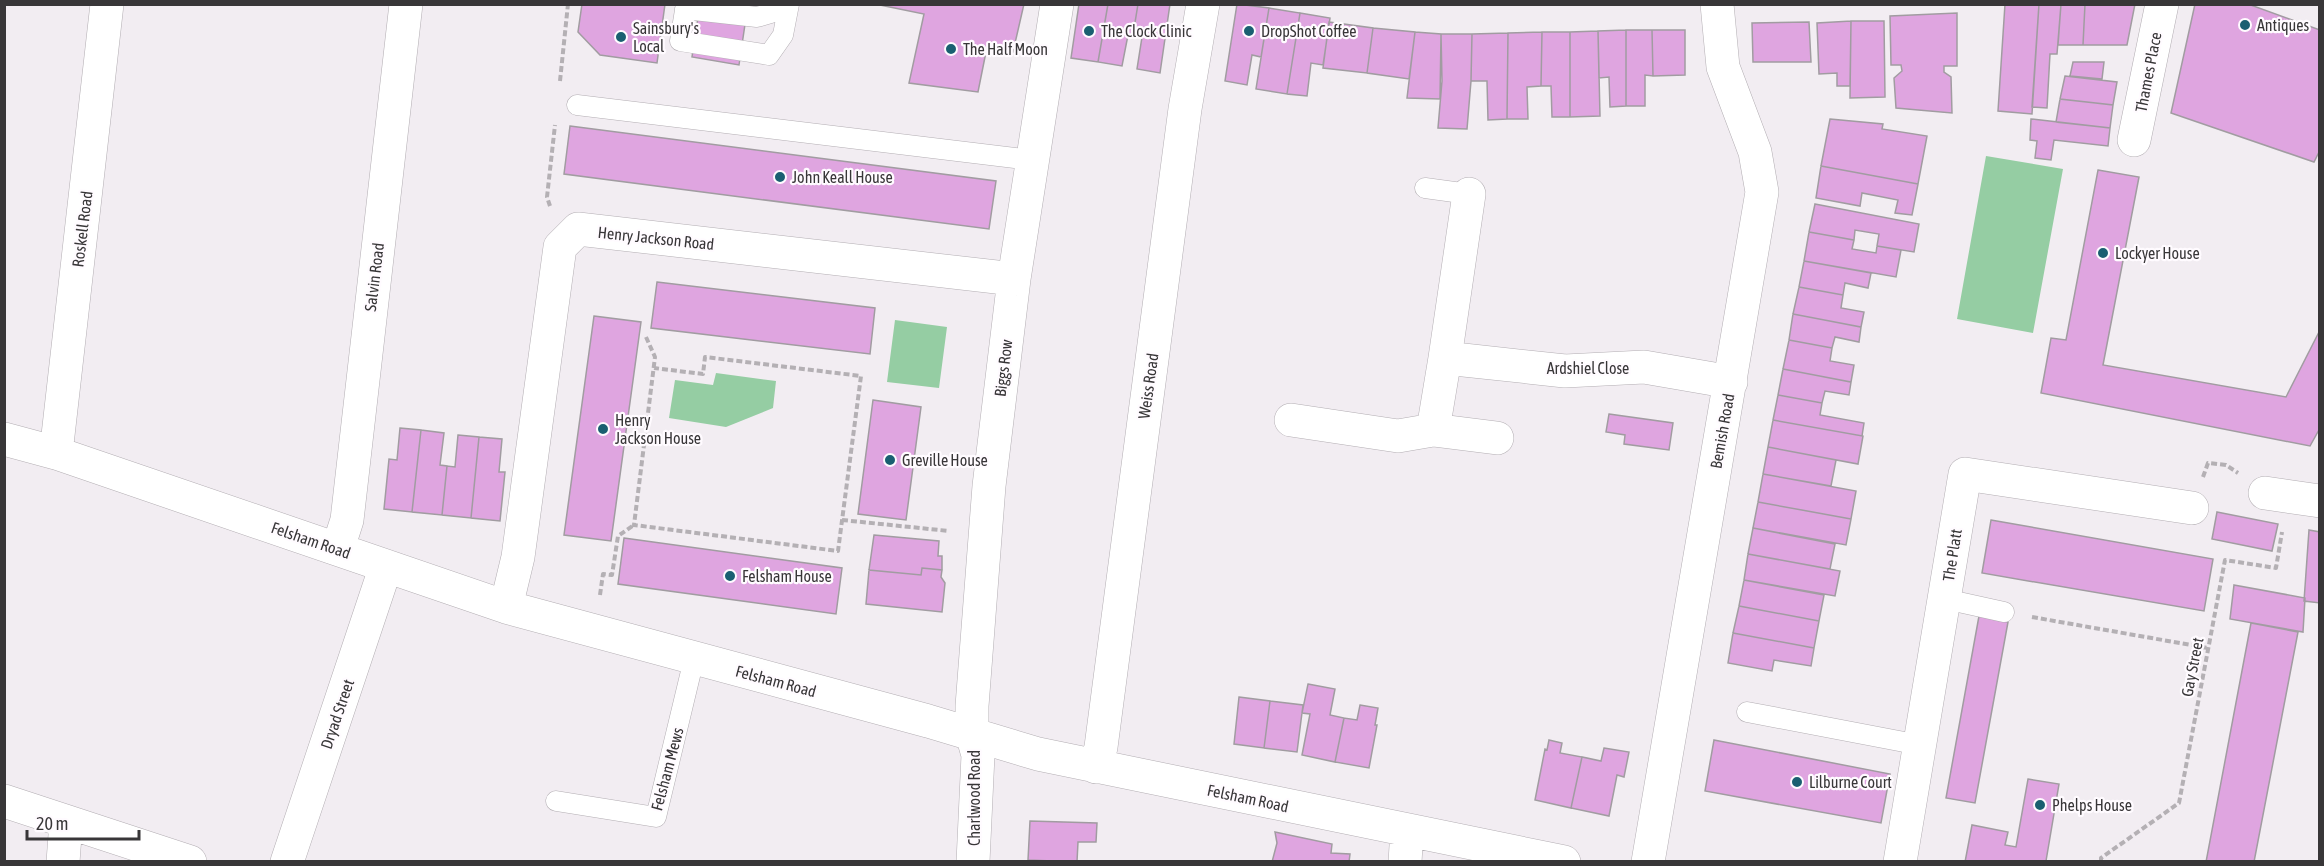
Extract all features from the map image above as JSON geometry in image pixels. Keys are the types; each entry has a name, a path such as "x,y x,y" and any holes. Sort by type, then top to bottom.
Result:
{"street":[{"name":"Roskell Road","path":"56,453 107,4"},
{"name":"Salvin Road","path":"338,548 347,520 406,4"},
{"name":"Biggs Row","path":"972,734 972,706 986,535 1014,279 1057,4"},
{"name":"Weiss Road","path":"1096,767 1101,747 1185,109 1203,4"},
{"name":"Bemish Road","path":"1648,861 1762,192 1755,152 1723,67 1717,4"},
{"name":"Thames Place","path":"2134,140 2162,4"},
{"path":"1433,430 1469,194"},
{"name":"Henry Jackson Road","path":"506,607 518,557 560,248 578,229 1014,279"},
{"name":"Ardshiel Close","path":"1445,358 1565,372 1644,367 1731,382"},
{"path":"1291,420 1398,436 1433,430 1497,438"},
{"name":"Felsham Road","path":"4,439 56,453 506,607 1038,754 1406,846 1564,861"},
{"name":"The Platt","path":"1900,861 1965,474 2192,508"},
{"name":"Dryad Street","path":"287,861 386,566"},
{"name":"Charlwood Road","path":"972,734 978,755 973,861"},
{"path":"4,801 190,861"},
{"path":"63,861 66,822"}],"lane":[{"path":"789,6 783,35 769,55 680,41 686,7 757,17 789,6"},
{"path":"577,105 1032,160"},
{"path":"1425,188 1469,194"},
{"path":"1945,599 2004,612"},
{"name":"Felsham Mews","path":"556,801 656,818 694,659"},
{"path":"1747,712 1920,745"}],"path":[{"path":"634,525 655,357 646,337"},
{"path":"595,632 603,574 612,575 618,536 634,525 838,551 861,376 705,357 703,374 654,368"},
{"path":"2192,508 2208,464 2226,465 2291,497"},
{"name":"Gay Street","path":"2100,861 2101,858 2179,803 2225,560 2276,568 2291,497"},
{"path":"842,520 986,535"},
{"path":"2004,612 2208,648"}],"green space":[{"path":"1986,156 2063,169 2033,333 1957,319"},
{"path":"895,320 947,327 939,388 887,382"},
{"path":"716,373 776,381 773,408 726,427 669,418 675,380 713,385"}],"building":[{"name":"Sainsbury's Local","path":"582,4 665,4 657,63 600,55 578,32"},
{"path":"700,4 748,4 739,65 692,57"},
{"name":"The Half Moon","path":"875,4 1024,4 1013,52 987,47 978,92 909,83 924,14"},
{"name":"The Clock Clinic","path":"1079,4 1108,4 1098,62 1071,58"},
{"path":"1108,4 1138,4 1133,35 1128,35 1122,66 1098,62"},
{"path":"1138,4 1170,4 1160,73 1137,69 1142,37 1133,35"},
{"name":"DropShot Coffee","path":"1237,4 1269,8 1261,57 1252,55 1247,85 1225,81"},
{"path":"2005,4 2039,4 2032,114 1998,111"},
{"path":"2039,4 2061,4 2057,54 2050,54 2047,108 2032,107"},
{"path":"2061,4 2085,4 2083,45 2058,45"},
{"path":"2085,4 2135,4 2127,45 2083,45"},
{"path":"2195,4 2248,4 2320,30 2320,150 2314,162 2171,113"},
{"path":"1269,8 1300,13 1287,94 1256,89"},
{"path":"1300,13 1330,18 1323,65 1311,63 1307,96 1287,94"},
{"path":"1957,13 1957,66 1944,66 1944,72 1951,77 1952,113 1896,108 1894,78 1902,71 1901,65 1891,65 1890,16"},
{"path":"1851,21 1884,21 1885,97 1850,98"},
{"path":"1851,21 1850,86 1837,86 1837,73 1819,74 1817,23"},
{"path":"1329,22 1373,28 1367,73 1323,68"},
{"path":"1809,22 1811,62 1753,62 1752,23"},
{"path":"1373,28 1415,32 1409,79 1367,73"},
{"path":"1626,30 1626,106 1610,107 1609,77 1599,78 1598,31"},
{"path":"1626,30 1652,30 1653,76 1645,75 1645,106 1626,106"},
{"path":"1652,30 1685,30 1685,75 1653,76"},
{"path":"1598,31 1600,116 1570,117 1570,32"},
{"path":"1415,32 1441,34 1440,99 1407,98"},
{"path":"1542,32 1541,86 1527,87 1528,119 1507,119 1508,33"},
{"path":"1542,32 1570,32 1570,117 1552,117 1551,86 1541,86"},
{"path":"1508,33 1507,119 1488,120 1487,81 1471,81 1472,34"},
{"path":"1441,34 1472,34 1467,129 1438,128 1442,81"},
{"path":"2073,62 2104,62 2102,79 2070,76"},
{"path":"2065,76 2117,82 2113,105 2060,99"},
{"path":"2060,99 2113,105 2110,128 2056,122"},
{"path":"1830,119 1883,124 1882,129 1927,136 1918,184 1821,166"},
{"path":"2031,119 2110,128 2108,146 2054,140 2051,160 2035,158 2037,141 2030,140"},
{"name":"John Keall House","path":"570,126 996,181 989,229 564,174"},
{"path":"1821,166 1918,184 1912,215 1895,213 1898,200 1862,193 1860,206 1816,198"},
{"name":"Lockyer House","path":"2098,170 2139,177 2103,365 2286,397 2320,330 2320,428 2310,446 2041,393 2051,338 2066,340"},
{"path":"1815,204 1919,224 1914,252 1877,246 1879,234 1855,230 1854,240 1809,232"},
{"path":"1809,232 1854,240 1852,249 1876,253 1877,246 1901,250 1896,277 1804,261"},
{"path":"1804,261 1871,273 1868,288 1845,283 1843,295 1799,287"},
{"path":"657,282 875,308 870,354 651,328"},
{"path":"1799,287 1843,295 1841,308 1864,312 1861,327 1793,314"},
{"path":"1793,314 1861,327 1859,342 1835,337 1832,348 1789,340"},
{"name":"Henry Jackson House","path":"594,316 641,322 611,541 564,535"},
{"path":"1789,340 1832,348 1830,361 1854,365 1851,382 1783,369"},
{"path":"1783,369 1851,382 1849,395 1825,391 1822,403 1778,395"},
{"path":"1778,395 1822,403 1820,415 1864,423 1862,436 1773,420"},
{"name":"Greville House","path":"873,400 921,407 906,520 858,514"},
{"path":"1609,414 1673,423 1669,450 1624,444 1625,435 1606,432"},
{"path":"1773,420 1863,436 1858,464 1768,447"},
{"path":"400,428 421,430 412,512 384,509 389,459 397,460"},
{"path":"421,430 444,433 440,465 447,466 442,515 412,512"},
{"path":"458,435 479,437 471,518 442,515 447,466 455,467"},
{"path":"479,437 502,439 499,472 505,472 500,521 471,518"},
{"path":"1768,447 1836,460 1831,486 1763,474"},
{"path":"1763,474 1856,491 1851,519 1758,502"},
{"path":"1758,502 1851,519 1846,545 1753,528"},
{"path":"2217,512 2278,524 2272,551 2212,539"},
{"path":"1991,520 2213,559 2204,611 1982,573"},
{"path":"1753,528 1835,544 1830,569 1748,554"},
{"path":"2309,530 2320,532 2320,603 2304,601"},
{"path":"874,535 939,541 938,556 942,556 942,570 922,568 921,575 869,570"},
{"name":"Felsham House","path":"624,538 842,568 836,614 618,584"},
{"path":"1748,554 1840,571 1835,596 1744,580"},
{"path":"922,568 942,570 941,577 945,583 942,612 866,604 869,570 921,575"},
{"path":"1744,580 1824,595 1819,621 1739,606"},
{"path":"2234,585 2305,598 2303,632 2230,619"},
{"path":"1739,606 1819,621 1814,648 1733,633"},
{"path":"1979,616 2008,622 1975,803 1946,798"},
{"path":"2251,623 2298,632 2254,862 2206,862"},
{"path":"1733,633 1814,648 1811,666 1774,660 1772,671 1728,663"},
{"path":"1308,684 1335,689 1330,715 1344,718 1335,762 1302,755 1310,714 1302,713"},
{"path":"1239,697 1270,701 1264,748 1234,744"},
{"path":"1270,701 1303,705 1297,752 1264,748"},
{"path":"1360,705 1378,708 1369,768 1335,762 1344,718 1357,720"},
{"path":"1549,740 1562,743 1560,753 1582,757 1571,808 1535,800 1545,749 1547,750"},
{"name":"Lilburne Court","path":"1714,740 1890,774 1881,823 1705,791"},
{"path":"1604,748 1629,752 1624,777 1617,775 1609,816 1571,808 1582,757 1601,761"},
{"name":"Phelps House","path":"2028,779 2059,784 2046,861 2048,862 1965,862 1972,825 2008,832 2005,845 2016,847"},
{"path":"1030,821 1097,823 1096,842 1078,842 1077,862 1028,860"},
{"path":"1275,832 1332,844 1331,853 1350,854 1349,862 1272,862 1277,843"}],"place":[{"name":"Antiques","path":"2245,25"},
{"name":"The Clock Clinic","path":"1089,31"},
{"name":"DropShot Coffee","path":"1249,31"},
{"name":"Sainsbury's Local","path":"621,37"},
{"name":"The Half Moon","path":"951,49"},
{"name":"John Keall House","path":"780,177"},
{"name":"Lockyer House","path":"2103,253"},
{"name":"Henry Jackson House","path":"603,429"},
{"name":"Greville House","path":"890,460"},
{"name":"Felsham House","path":"730,576"},
{"name":"Lilburne Court","path":"1797,782"},
{"name":"Phelps House","path":"2040,805"}]}
